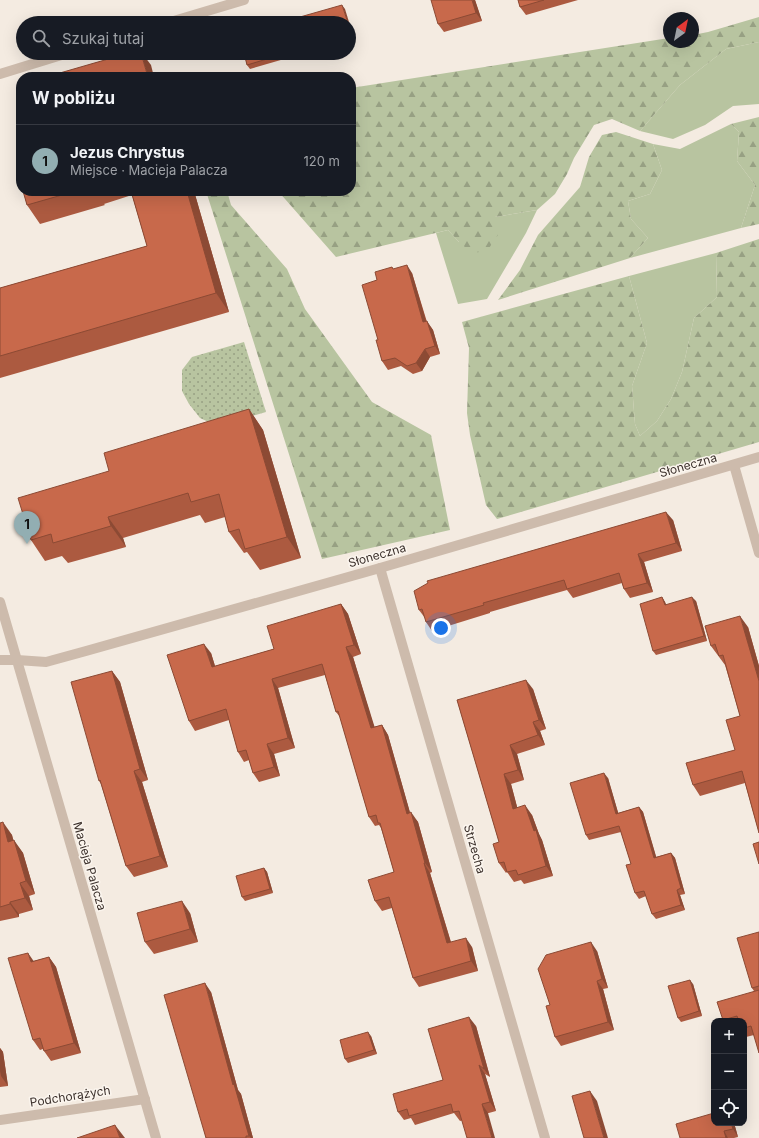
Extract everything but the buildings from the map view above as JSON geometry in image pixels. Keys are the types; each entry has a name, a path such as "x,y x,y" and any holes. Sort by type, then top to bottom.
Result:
{"street":[{"path":"190,16 244,0"},
{"path":"0,74 45,60"},
{"name":"Słoneczna","path":"0,660 46,662 380,568 759,458"},
{"path":"734,465 759,553"},
{"name":"Strzecha","path":"380,568 545,1138"},
{"name":"Macieja Palacza","path":"0,602 156,1138"},
{"name":"Podchorążych","path":"0,1120 145,1098"}],"green space":[{"path":"759,17 759,42 726,49 680,85 640,131 612,119 594,125 555,194 537,210 495,217 498,235 487,251 472,253 448,230 336,257 282,196 356,196 356,87 663,39 663,48 699,48 699,34"},
{"path":"759,42 759,104 733,106 705,125 673,139 640,131 680,85 726,49"},
{"path":"759,117 759,224 741,228 755,185 737,161 739,132 731,124"},
{"path":"731,124 739,132 737,161 755,185 741,228 630,258 648,238 631,219 628,201 650,194 662,170 653,144 680,149"},
{"path":"616,132 653,144 662,170 650,194 628,201 631,219 648,238 630,258 498,300 520,270 538,235 580,187 589,157 602,135"},
{"path":"208,196 228,196 231,205 287,269 305,309 372,402 431,435 450,530 322,559"},
{"path":"537,210 526,233 487,299 458,304 436,233 448,230 459,242 495,217"},
{"path":"759,239 759,442 497,519 486,505 470,435 467,413 469,348 462,322 629,276 647,343 632,386 635,424 640,436 657,421 671,399 682,372 694,318 717,297 716,253"},
{"path":"716,253 717,297 694,318 682,372 671,399 657,421 640,436 635,424 632,386 647,343 629,276"},
{"path":"244,342 266,412 217,426 200,418 189,404 182,391 182,370 192,357"}],"place":[{"name":"Jezus Chrystus","path":"27,544"}]}
